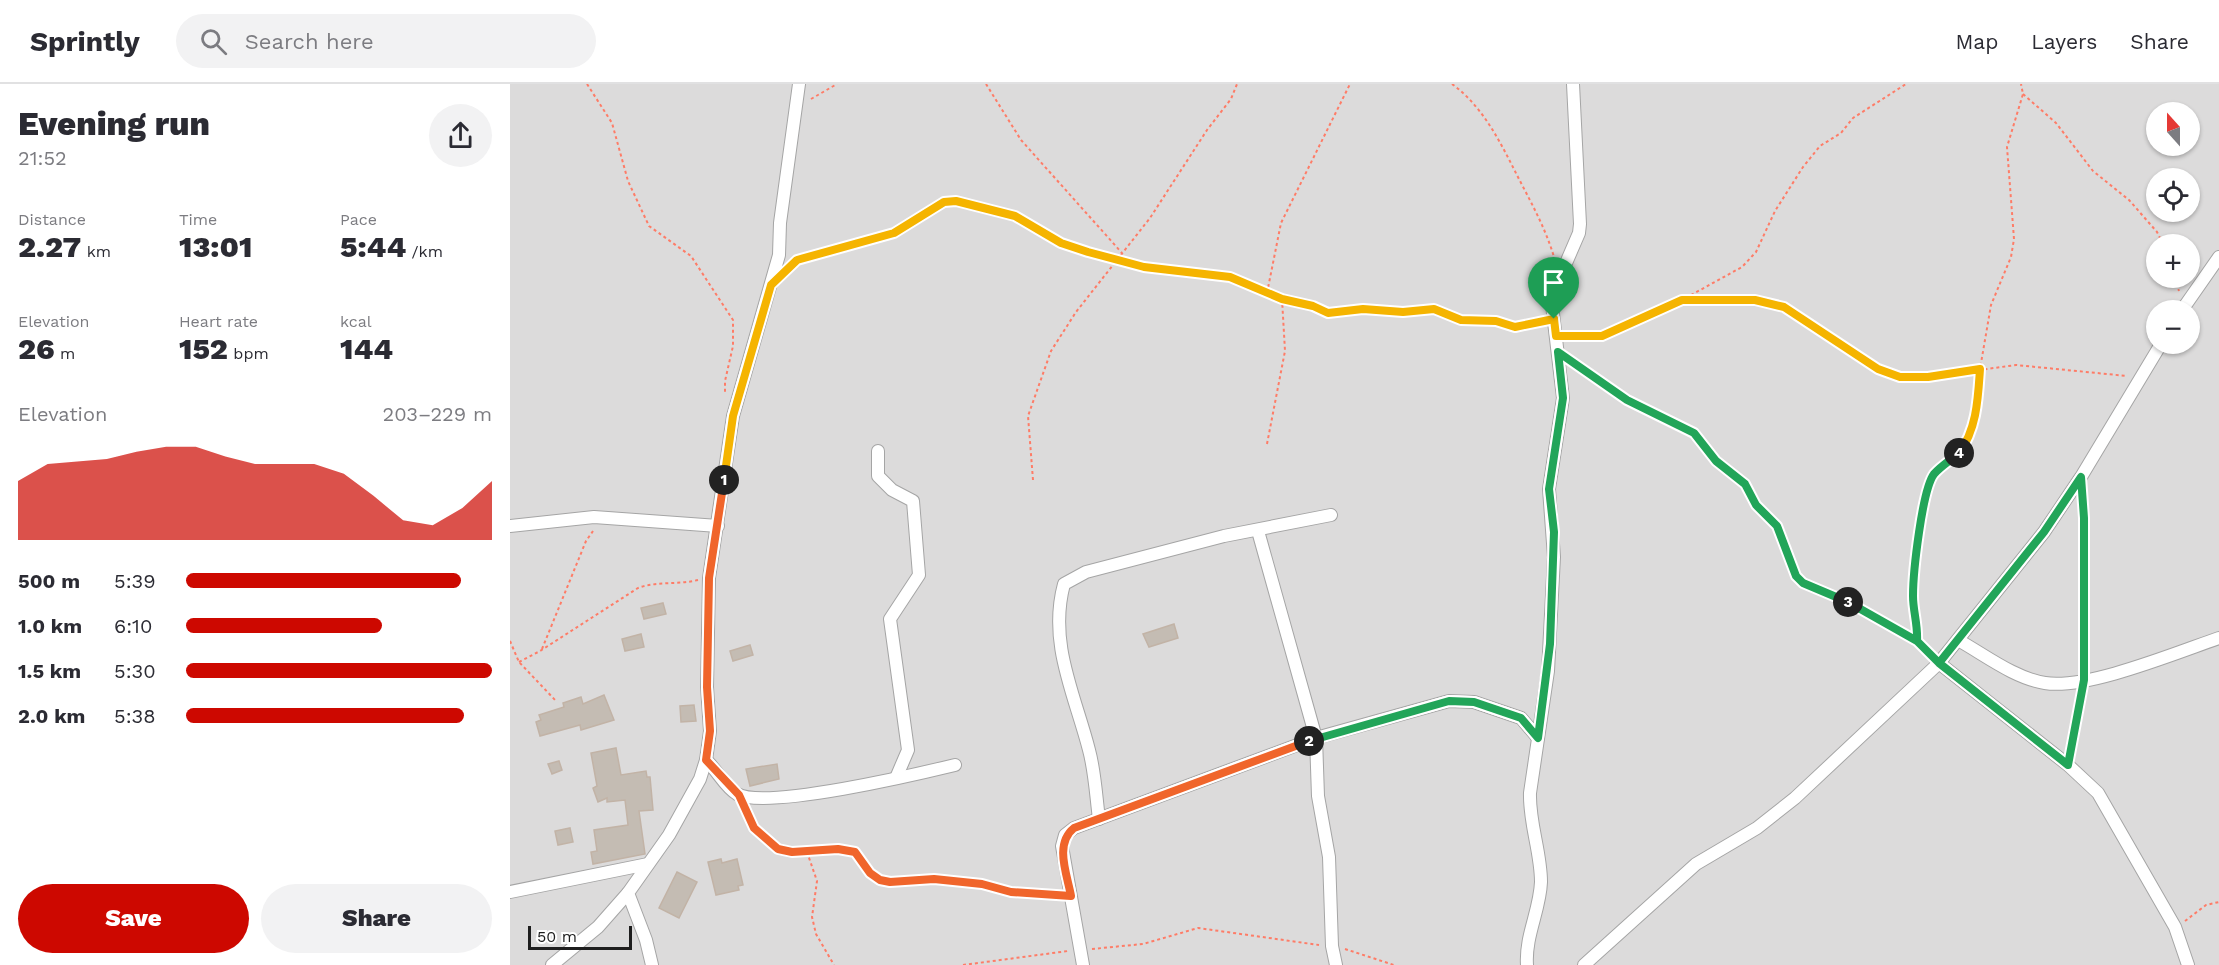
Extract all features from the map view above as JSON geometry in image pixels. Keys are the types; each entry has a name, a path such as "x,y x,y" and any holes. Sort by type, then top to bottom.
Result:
{"street":[{"path":"552,965 598,927 628,893 669,835 700,779 706,760 710,731 707,687 709,578 733,416 779,255 780,223 799,84"},
{"path":"1527,965 1529,936 1541,885 1539,850 1530,804 1550,644 1554,541 1549,489 1563,398 1554,319 1554,293 1579,232 1580,224 1573,84"},
{"path":"2189,300 2219,257"},
{"path":"1584,965 1696,864 1757,828 1795,798 1939,663 2044,532 2081,477 2155,354"},
{"path":"878,451 878,476 892,490 913,501 920,575 890,620 908,750 896,778"},
{"path":"1099,819 1089,751 1071,696 1061,641 1058,608 1064,584 1086,572 1224,536 1331,515"},
{"path":"510,526 558,519 603,518 718,526"},
{"path":"1258,531 1316,738 1318,796 1329,857 1332,946 1336,965"},
{"path":"1958,640 2018,674 2046,683 2084,680 2219,638"},
{"path":"1939,663 2068,765 2098,793 2175,927 2188,965"},
{"path":"1083,965 1062,846 1065,835 1074,828 1316,738 1449,701 1474,702 1521,718 1538,738"},
{"path":"706,760 739,795 761,798 815,792 955,765"},
{"path":"510,892 648,864"},
{"path":"628,893 646,940 652,965"}],"path":[{"path":"587,84 612,123 628,181 649,226 691,256 733,320 733,346 725,381 725,395"},
{"path":"796,107 837,84"},
{"path":"986,84 1021,140 1122,253"},
{"path":"1034,480 1028,416 1051,351 1076,312 1150,218 1207,130 1231,99 1237,84"},
{"path":"1266,293 1281,223 1350,84"},
{"path":"1452,84 1476,107 1503,145 1537,211 1560,277"},
{"path":"1556,336 1602,336 1682,300 1742,267 1756,252 1775,211 1803,166 1820,146 1841,134 1859,114 1906,84"},
{"path":"1917,641 1914,578 1927,489 1934,474 1965,445 1977,414 1980,369 1991,305 2011,256 2014,239 2007,147 2023,94 2021,84"},
{"path":"2023,94 2056,123 2093,171 2129,200 2158,234"},
{"path":"771,285 797,260 894,233 936,206 950,201 1015,216 1061,243 1118,260 1144,267 1230,277 1282,299 1313,306 1328,313 1363,309 1403,312 1434,309 1461,320 1496,321 1515,327 1554,319"},
{"path":"1267,444 1285,351 1282,299"},
{"path":"1682,300 1772,302 1784,307 1878,369 1900,377 1928,377 2016,365 2139,378"},
{"path":"1558,352 1627,400 1694,433 1716,461 1745,484 1756,505 1777,526 1796,576 1803,583 1862,608 1917,641 1939,663"},
{"path":"2068,765 2084,680 2084,518 2081,477"},
{"path":"540,651 560,610 586,541 603,518"},
{"path":"519,662 638,588 651,583 668,585 709,578"},
{"path":"510,640 519,662 556,701"},
{"path":"739,795 745,812 764,840 778,849 807,852 838,849 855,852 874,877 890,882 934,879 982,884 1011,892 1071,896"},
{"path":"807,852 817,881 812,917 816,934 834,965"},
{"path":"2175,927 2206,905 2219,902"},
{"path":"963,965 1143,944 1198,928 1257,938 1332,946 1364,953 1394,965"}],"shaded area":[{"path":"510,84 2219,84 2219,965 510,965"}],"building":[{"path":"663,603 666,614 644,619 641,608"},
{"path":"1174,624 1178,638 1149,647 1143,634"},
{"path":"641,634 644,647 625,651 622,639"},
{"path":"750,645 753,655 733,661 730,651"},
{"path":"604,695 614,720 581,730 580,725 540,736 536,722 541,720 539,715 564,707 563,703 581,697 583,704"},
{"path":"694,705 696,721 681,722 680,706"},
{"path":"616,748 621,775 646,771 647,777 650,777 653,810 639,811 645,854 593,864 591,852 597,851 594,830 628,825 625,800 607,802 607,798 598,802 593,788 597,786 591,753"},
{"path":"559,761 562,770 552,774 548,764"},
{"path":"777,764 779,779 750,786 746,769"},
{"path":"570,828 573,842 558,845 555,831"},
{"path":"721,859 722,863 737,859 743,885 738,886 739,890 716,895 708,862"},
{"path":"677,872 697,882 679,918 659,908"}],"route":[{"path":"1554,319 1515,327 1496,321 1468,322 1439,310 1426,308 1403,312 1363,309 1328,313 1313,306 1282,299 1230,277 1144,267 1088,252 1061,243 1015,216 956,201 944,202 936,206 894,233 797,260 771,285 733,416 709,578 707,687 710,731 706,760 739,795 754,828 764,840 778,849 792,852 838,849 855,852 874,877 890,882 934,879 982,884 1011,892 1071,896 1062,846 1065,835 1074,828 1316,738 1449,701 1474,702 1521,718 1538,738 1548,671 1554,557 1554,532 1549,489 1563,398 1558,352 1599,378 1627,400 1658,418 1678,424 1694,433 1716,461 1745,484 1756,505 1777,526 1796,576 1803,583 1862,608 1917,641 1939,663 2044,532 2081,477 2084,518 2082,569 2084,680 2068,765 1939,663 1927,650 1917,641 1918,624 1913,596 1927,489 1934,474 1959,454 1965,445 1977,414 1980,369 1928,377 1900,377 1878,369 1784,307 1772,302 1755,300 1682,300 1602,336 1587,338 1556,336 1554,319"}]}
